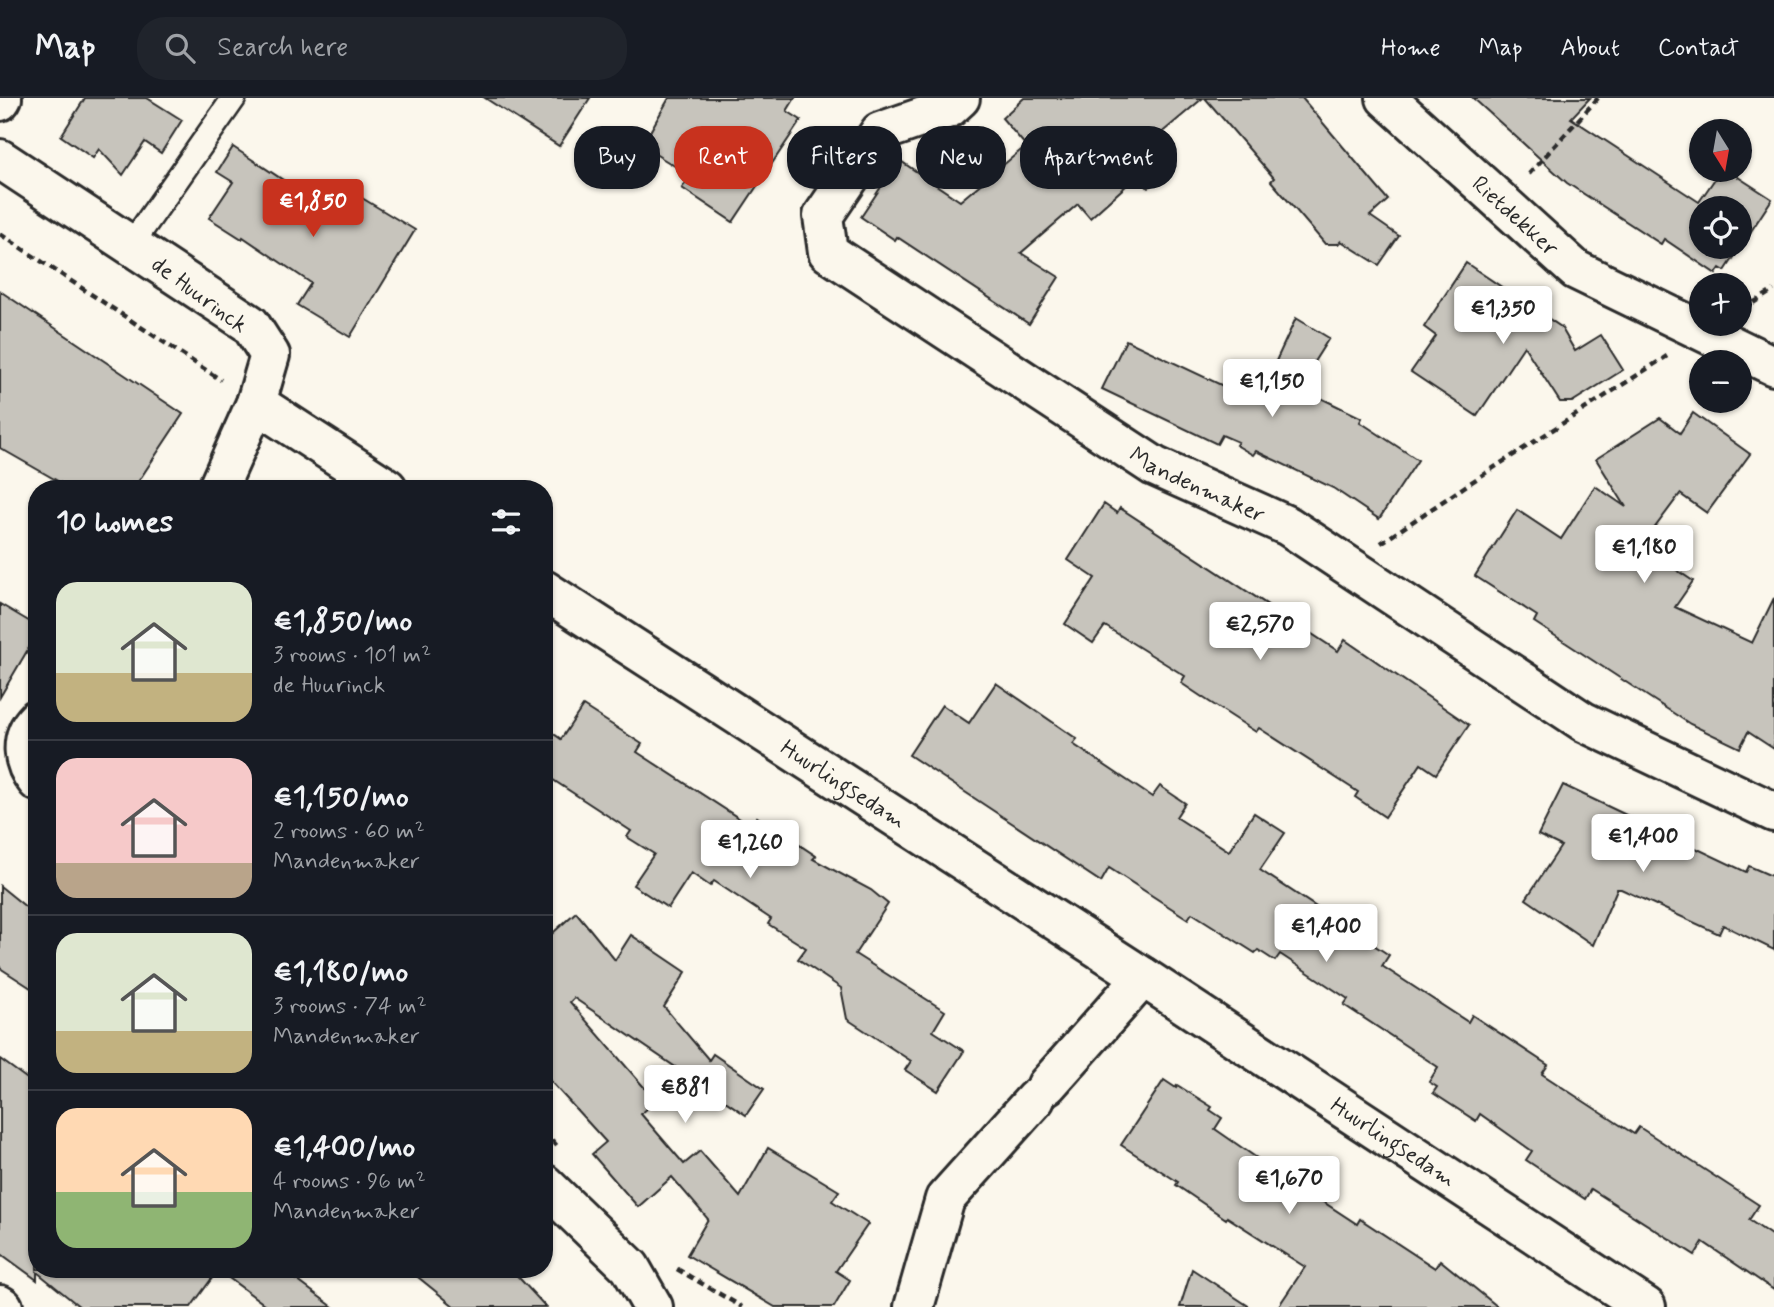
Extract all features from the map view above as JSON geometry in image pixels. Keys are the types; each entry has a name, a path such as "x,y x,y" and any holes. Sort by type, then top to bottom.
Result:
{"street":[{"name":"Mandenmaker","path":"960,98 949,108 880,132 823,216 828,252 1154,466 1288,526 1584,722 1774,812"},
{"name":"Rietdekker","path":"1387,98 1576,270 1689,325"},
{"name":"de Huurinck","path":"0,159 250,324 270,355 256,403 222,480"},
{"name":"Rietdekker","path":"1712,336 1774,366"},
{"path":"256,403 375,480"},
{"name":"Huurlingsedam","path":"553,596 1143,977 1646,1307"},
{"path":"28,733 23,746 28,770"},
{"path":"914,1307 945,1199 1143,977"},
{"path":"553,1193 630,1267 653,1307"}],"lane":[{"path":"131,245 234,98"}],"path":[{"path":"1502,203 1598,98"},
{"path":"0,233 256,403"},
{"path":"1752,304 1774,290"},
{"path":"1349,565 1698,336"}],"building":[{"path":"85,98 147,98 182,120 161,153 145,142 123,175 99,149 93,158 61,136"},
{"path":"485,98 590,98 559,146"},
{"path":"669,98 795,98 787,111 801,120 797,126 787,126 787,141 773,162 773,126 674,126 674,166 660,157 660,126 653,126"},
{"path":"1024,98 1203,98 1170,126 1020,126 1020,139 1002,118"},
{"path":"1205,98 1302,98 1388,200 1370,216 1399,236 1379,265 1341,241 1338,244 1325,244 1271,181 1274,178"},
{"path":"1473,98 1590,98 1571,118 1690,196 1689,256 1664,239 1661,244 1567,183"},
{"path":"233,147 309,197 313,191 351,216 362,198 415,230 350,337 297,305 311,283 243,237 242,239 209,218 233,182 217,172"},
{"path":"1020,151 1020,189 1122,189 1090,218 1078,204 1021,253 1059,277 1029,324 897,237 895,240 861,217 880,189 902,189 902,162 916,171 916,189 942,189 960,201 974,189 1006,189 1006,163"},
{"path":"1713,182 1746,182 1772,199 1752,230 1752,196 1703,196"},
{"path":"684,189 755,189 733,222"},
{"path":"1694,259 1733,259 1725,271 1720,268 1715,273"},
{"path":"1466,263 1561,327 1575,351 1601,335 1623,370 1572,402 1560,402 1524,346 1477,416 1411,372 1436,336 1424,327"},
{"path":"0,291 183,414 139,480 56,480 0,448"},
{"path":"1296,318 1329,338 1298,387 1362,418 1360,422 1418,460 1379,519 1333,488 1256,451 1253,455 1236,445 1238,442 1222,435 1217,444 1102,389 1126,340 1257,402"},
{"path":"1693,413 1750,454 1707,513 1680,494 1641,546 1693,581 1675,607 1752,643 1774,598 1774,749 1748,732 1740,748 1690,724 1534,622 1537,616 1475,576 1517,510 1561,539 1595,486 1626,507 1596,459 1660,418 1680,433"},
{"path":"1104,504 1117,513 1120,508 1338,651 1345,640 1469,725 1436,774 1421,764 1385,817 1355,797 1358,792 1259,728 1256,732 1205,699 1181,683 1185,676 1105,626 1093,643 1065,624 1095,578 1068,560"},
{"path":"0,604 28,621 28,649 0,697"},
{"path":"996,683 1077,739 1073,744 1152,797 1160,786 1185,803 1176,817 1229,851 1254,813 1285,833 1260,870 1389,955 1382,966 1468,1022 1472,1015 1548,1065 1542,1074 1634,1134 1639,1127 1759,1205 1749,1220 1774,1237 1774,1290 1703,1242 1695,1255 1591,1189 1585,1199 1526,1160 1532,1151 1480,1114 1476,1121 1433,1093 1437,1087 1429,1082 1438,1067 1344,1005 1348,999 1280,954 1275,961 1258,950 1255,953 1192,913 1188,919 1109,868 1101,882 909,755 942,705 969,723"},
{"path":"583,706 642,744 637,752 751,826 757,817 816,856 813,859 871,890 888,904 855,954 945,1011 933,1031 964,1051 938,1091 905,1070 911,1061 847,1019 841,988 798,959 806,948 768,924 771,919 714,881 710,886 691,873 668,908 633,885 654,854 627,837 631,831 553,780 553,733 561,739"},
{"path":"1563,785 1746,872 1749,866 1774,877 1774,950 1723,925 1719,934 1621,889 1617,889 1593,945 1526,899 1561,846 1538,835"},
{"path":"0,886 28,909 28,986 0,968"},
{"path":"576,912 615,960 631,935 686,972 664,1007 709,1060 713,1054 764,1089 746,1115 574,998 570,1002 656,1101 641,1114 684,1164 700,1151 740,1197 768,1148 839,1191 832,1201 868,1224 836,1271 850,1280 834,1307 775,1307 687,1255 708,1219 672,1177 638,1207 592,1154 606,1142 553,1084 553,933"},
{"path":"0,1059 28,1079 28,1273 0,1253"},
{"path":"1164,1080 1212,1107 1210,1110 1222,1118 1215,1129 1267,1165 1357,1224 1360,1219 1435,1268 1440,1260 1498,1307 1278,1307 1305,1267 1227,1217 1226,1219 1176,1185 1178,1182 1121,1145"},
{"path":"1192,1269 1250,1307 1180,1307"},
{"path":"44,1278 212,1278 191,1307 80,1307"},
{"path":"229,1278 294,1278 333,1307 268,1307"},
{"path":"419,1278 519,1278 546,1307 455,1307"}]}
